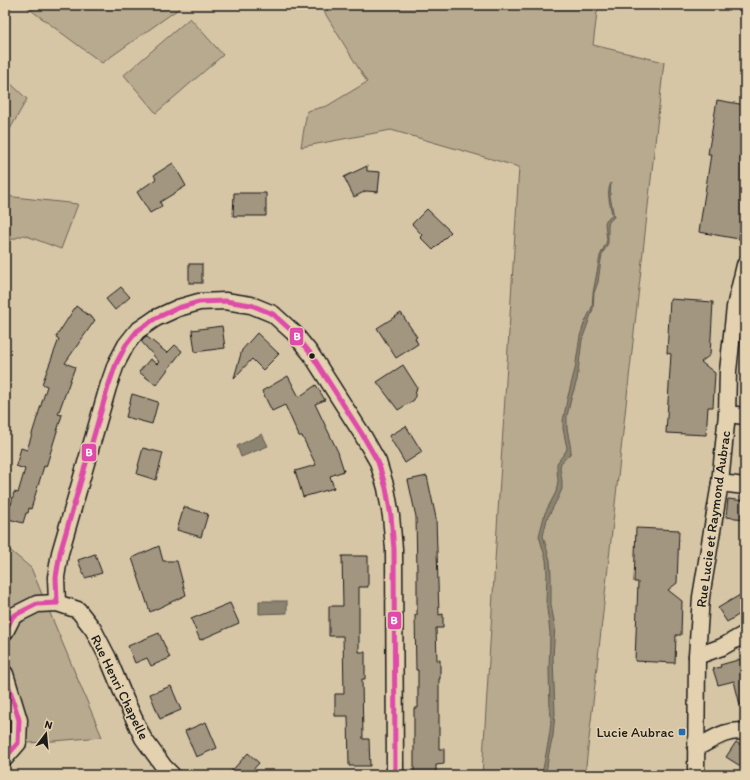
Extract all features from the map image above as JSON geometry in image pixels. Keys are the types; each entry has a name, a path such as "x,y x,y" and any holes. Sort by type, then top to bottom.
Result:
{"street":[{"name":"Rue Lucie et Raymond Aubrac","path":"696,775 697,656 701,597 720,482 727,414 728,371 735,307 745,265"},
{"path":"57,603 56,577 60,553 108,387 116,364 126,345 137,331 156,318 178,308 200,302 225,300 250,305 273,314 294,333 312,354 378,462 386,488 391,516 394,549 395,775"},
{"path":"727,414 745,416"},
{"path":"720,482 745,486"},
{"name":"Rue Henri Chapelle","path":"5,632 13,616 36,604 57,603 78,610 93,629 108,658 143,738 164,767 172,775"},
{"path":"697,656 722,647 745,634"},
{"path":"5,674 19,720 18,743 5,758"},
{"path":"696,748 723,733 737,730 745,732"}],"shaded area":[{"path":"24,5 184,5 102,63"},
{"path":"320,5 598,5 593,45 664,62 585,775 482,775 519,167 391,130 301,147 307,111 327,106 367,82"},
{"path":"190,18 223,55 156,113 124,75"},
{"path":"5,78 27,99 5,138"},
{"path":"611,183 610,196 614,217 608,225 608,243 602,255 598,282 594,293 593,309 582,340 577,380 567,416 567,428 571,450 570,454 561,463 562,489 547,519 543,536 550,560 551,605 555,626 553,657 555,713 553,736 547,767 545,775 542,775 551,724 549,670 550,633 546,601 546,560 539,536 545,513 556,492 558,481 557,463 567,448 563,421 575,369 580,336 592,307 593,293 600,256 607,240 605,224 606,220 612,216 609,202 609,190"},
{"path":"5,196 78,204 61,249 24,235 5,242"},
{"path":"262,434 268,446 241,457 237,446"},
{"path":"5,546 31,568 102,737 5,745"},
{"path":"259,601 287,601 287,613 259,614"}],"building":[{"path":"717,100 745,105 745,211 743,211 739,239 699,232 711,154 708,154"},
{"path":"173,163 186,186 160,202 162,206 150,213 137,192 156,179 154,175"},
{"path":"367,166 367,171 380,172 378,192 366,191 354,197 344,177"},
{"path":"234,193 266,193 266,216 233,216"},
{"path":"427,209 451,232 433,250 420,237 422,235 412,224"},
{"path":"189,264 202,264 202,283 189,283"},
{"path":"121,287 130,297 115,310 106,299"},
{"path":"670,299 713,302 710,355 701,362 715,373 713,407 708,407 706,435 666,433 671,354 667,353"},
{"path":"76,306 95,320 65,363 75,367 58,414 62,415 46,467 44,466 31,509 29,508 28,513 26,513 23,523 5,518 7,504 11,505 14,492 18,493 25,469 16,466 21,448 27,450 47,386 42,384 59,339 56,337"},
{"path":"401,313 417,337 415,338 418,344 396,358 377,328"},
{"path":"222,326 225,348 195,352 192,330"},
{"path":"257,333 279,354 263,370 252,359 234,378 242,350"},
{"path":"146,336 167,353 175,345 182,351 156,385 139,372 150,359 157,364 159,362 141,341"},
{"path":"403,365 417,387 414,400 398,410 377,382"},
{"path":"288,376 299,397 316,385 325,400 315,404 338,452 344,471 330,476 334,488 303,497 295,471 316,465 302,436 299,436 285,405 272,411 262,391"},
{"path":"132,394 158,402 152,424 126,417"},
{"path":"406,426 422,452 405,463 389,436"},
{"path":"143,448 163,453 156,480 137,474"},
{"path":"427,476 436,518 439,615 443,614 443,628 436,628 437,660 440,660 439,749 444,749 444,764 436,765 436,775 414,775 414,708 418,708 418,670 416,670 415,615 417,615 416,517 408,480"},
{"path":"728,499 745,501 745,519 726,517"},
{"path":"184,507 208,514 201,537 177,530"},
{"path":"636,528 679,530 677,583 668,590 682,601 681,635 676,635 675,663 635,661 638,582 634,582"},
{"path":"159,546 163,561 177,561 186,595 150,612 132,558"},
{"path":"95,554 102,573 85,578 78,560"},
{"path":"342,556 368,556 368,587 359,587 359,652 365,652 365,679 362,679 363,739 369,739 370,766 349,766 348,716 335,716 335,694 344,694 343,636 329,636 329,606 343,606"},
{"path":"745,592 745,611 727,622 718,608"},
{"path":"230,603 239,623 200,640 191,619"},
{"path":"159,633 170,658 151,666 147,658 135,663 128,646"},
{"path":"745,658 745,705 740,705 734,681 718,685 713,669 721,667 720,665"},
{"path":"171,686 181,710 160,719 150,694"},
{"path":"206,722 217,748 196,757 185,731"},
{"path":"736,742 745,748 745,769 726,757"},
{"path":"248,753 259,763 248,775 228,775"}],"transit line":[{"name":"B","path":"57,603 56,577 60,553 108,387 116,364 126,345 137,331 156,318 178,308 199,302 225,301 251,305 273,314 294,333 311,354 378,462 386,488 391,516 394,549 395,775"},
{"name":"B","path":"5,632 13,616 37,604 57,603"},
{"name":"B","path":"5,674 19,720 18,743 5,758"}],"place":[{"name":"Lucie Aubrac","path":"682,732"}]}
